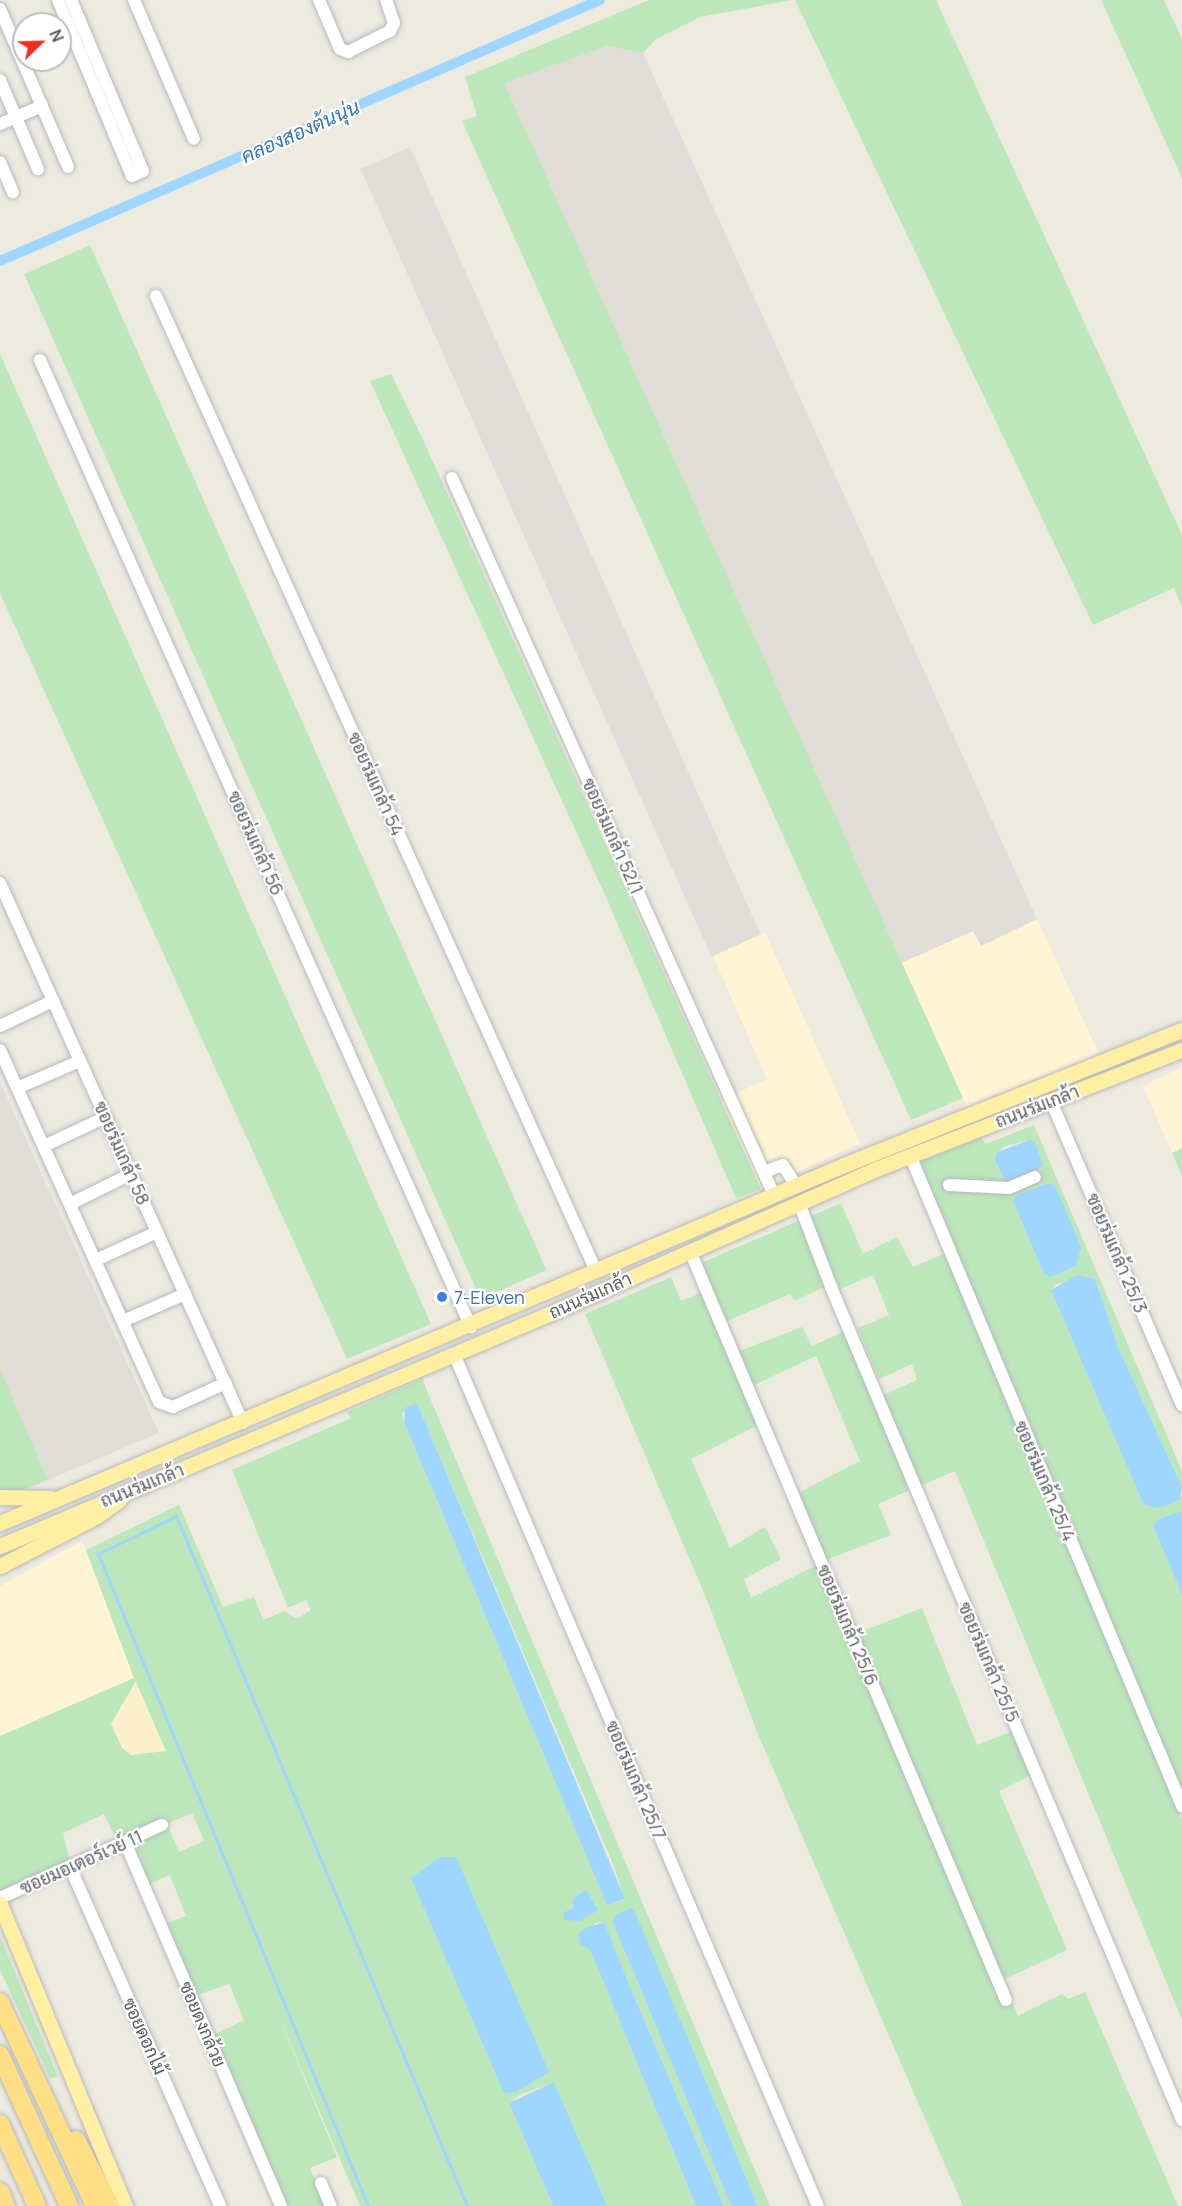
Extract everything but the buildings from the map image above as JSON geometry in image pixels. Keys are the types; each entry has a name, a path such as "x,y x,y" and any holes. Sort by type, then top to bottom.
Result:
{"highway":[{"path":"0,2002 94,2206"},
{"path":"24,2054 110,2206"},
{"path":"0,2055 69,2206"},
{"path":"0,2124 37,2206"},
{"path":"0,2192 6,2206"}],"main road":[{"name":"ถนนร่มเกล้า","path":"0,1523 471,1326 774,1195 1182,1030"},
{"name":"ถนนร่มเกล้า","path":"0,1546 138,1485 454,1354 910,1155 1182,1050"},
{"path":"0,1566 97,1516 138,1485"},
{"path":"0,1497 58,1498"},
{"path":"0,1575 37,1548"},
{"path":"0,1904 126,2206"}],"street":[{"path":"58,0 132,176 143,171 71,0"},
{"path":"134,0 194,139"},
{"path":"319,0 340,49 348,52 390,31 393,23 386,0"},
{"path":"0,9 68,167"},
{"path":"0,80 38,169"},
{"path":"0,124 42,106"},
{"path":"0,162 13,192"},
{"name":"ซอยร่มเกล้า 54","path":"156,296 596,1272"},
{"name":"ซอยร่มเกล้า 56","path":"40,360 471,1326"},
{"name":"ซอยร่มเกล้า 52/1","path":"452,478 774,1195"},
{"name":"ซอยร่มเกล้า 58","path":"1,887 243,1422"},
{"path":"0,1026 53,1001"},
{"path":"0,1050 162,1406 173,1407 226,1383"},
{"path":"17,1088 80,1061"},
{"name":"ซอยร่มเกล้า 25/3","path":"1051,1101 1182,1405"},
{"path":"44,1146 106,1117"},
{"name":"ซอยร่มเกล้า 25/4","path":"910,1155 1182,1806"},
{"path":"764,1172 783,1165 796,1186"},
{"path":"70,1204 131,1174"},
{"path":"949,1185 1009,1188 1035,1177"},
{"name":"ซอยร่มเกล้า 25/5","path":"799,1203 831,1287 1182,2120"},
{"path":"96,1260 158,1232"},
{"name":"ซอยร่มเกล้า 25/6","path":"690,1251 1006,2000"},
{"path":"123,1321 185,1294"},
{"name":"ซอยร่มเกล้า 25/7","path":"454,1354 818,2206"},
{"name":"ซอยมอเตอร์เวย์ 11","path":"0,1898 162,1825"},
{"name":"ซอยดงกล้วย","path":"125,1842 281,2206"},
{"name":"ซอยดอกไม้","path":"70,1867 220,2206"},
{"path":"321,2183 331,2206"}],"shaded area":[{"path":"607,46 643,53 1037,919 981,946 973,931 901,963 503,83"},
{"path":"410,147 761,934 711,956 361,169"},
{"path":"1037,919 1099,1054 967,1107 901,963 973,931 981,946"},
{"path":"765,932 860,1143 761,1189 720,1101 767,1079 713,956"},
{"path":"1182,1067 1182,1148 1172,1153 1143,1086"},
{"path":"0,1082 159,1433 48,1480 0,1368"},
{"path":"82,1541 135,1678 0,1736 0,1586"}],"green space":[{"path":"649,0 792,0 700,17 656,39 643,53 607,46 504,83 963,1098 911,1120 462,121 477,116 465,77"},
{"path":"795,0 936,0 1182,535 1182,607 1174,588 1093,625"},
{"path":"1101,0 1164,0 1182,39 1182,178"},
{"path":"90,245 546,1270 481,1299 24,274"},
{"path":"0,354 431,1324 347,1359 0,593"},
{"path":"391,374 419,431 761,1189 736,1198 606,897 370,381"},
{"path":"1034,1125 1182,1471 1182,1487 1119,1349 1095,1279 1056,1284 1051,1290 1102,1405 1182,1497 1182,1511 1158,1519 1153,1526 1182,1595 1182,1793 917,1163 981,1136 985,1144","holes":["1029,1140 1004,1179 996,1159 1003,1147","1048,1183 1076,1266 1050,1277 1044,1274 1014,1201 1017,1195"]},
{"path":"1182,1148 1182,1176 1172,1153"},
{"path":"841,1203 863,1254 897,1237 913,1267 946,1253 1006,1396 1182,1820 1182,2020 955,1471 920,1486 881,1396 917,1380 912,1364 879,1379 858,1328 889,1315 873,1275 840,1289 809,1217"},
{"path":"796,1222 802,1228 824,1287 795,1301 790,1294 727,1321 701,1263"},
{"path":"671,1277 681,1301 700,1293 758,1425 691,1459 730,1548 765,1527 781,1559 744,1579 751,1598 817,1565 847,1637 922,1608 977,1745 1013,1731 1032,1775 999,1791 1067,1950 1003,1980 1018,2016 1062,1994 1068,1999 1085,1992 1178,2206 963,2206 757,1732 707,1600 585,1314"},
{"path":"802,1327 812,1346 845,1331 912,1489 878,1504 891,1535 825,1560 798,1493 860,1461 816,1356 752,1386 737,1352"},
{"path":"0,1368 48,1480 12,1494 0,1491"},
{"path":"422,1379 770,2206 758,2206 631,1908 613,1923 731,2206 724,2206 603,1922 595,1923 580,1945 590,1948 696,2206 607,2206 553,2083 521,2094 509,2103 553,2206 360,2206 270,1996 337,2157 310,2168 325,2206 286,2206 213,2035 244,2020 229,1984 197,1995 165,1924 186,1916 170,1875 149,1884 133,1840 119,1846 104,1814 63,1833 72,1871 0,1893 0,1736 134,1678 86,1550 179,1505 223,1607 254,1597 263,1620 284,1611 297,1619 311,1610 306,1600 288,1608 232,1470 351,1418 347,1412","holes":["418,1405 613,1864 625,1900 607,1904 404,1422 402,1413","192,1813 204,1841 179,1852 167,1824","440,1857 549,2072 505,2093 412,1878"]},
{"path":"0,1936 58,2077 50,2078 0,1970"}],"sand":[{"path":"136,1681 166,1751 131,1755 122,1748 111,1724"}],"water":[{"path":"1029,1140 1035,1142 1043,1166 1006,1183 995,1159 997,1152"},
{"path":"1048,1183 1055,1185 1081,1247 1076,1266 1050,1277 1044,1274 1013,1201 1017,1195"},
{"path":"1077,1275 1095,1279 1119,1349 1182,1487 1180,1499 1169,1505 1156,1508 1144,1505 1051,1290"},
{"path":"413,1404 418,1405 625,1899 607,1905 404,1422 405,1408"},
{"path":"1182,1511 1182,1595 1153,1526 1158,1519"},
{"path":"440,1857 456,1857 549,2072 516,2092 504,2093 411,1878"},
{"path":"586,1890 598,1910 580,1921 565,1920 563,1913 573,1908 573,1898"},
{"path":"631,1908 635,1912 758,2206 731,2206 613,1923 615,1915"},
{"path":"604,1922 724,2206 696,2206 590,1949 580,1945 578,1935 583,1929"},
{"path":"554,2082 607,2206 553,2206 509,2103"}],"waterway":[{"name":"คลองสองต้นนุ่น","path":"0,261 600,0"},
{"path":"368,2206 98,1554 176,1516 467,2206"}],"place":[{"name":"7-Eleven","path":"442,1297"}]}
